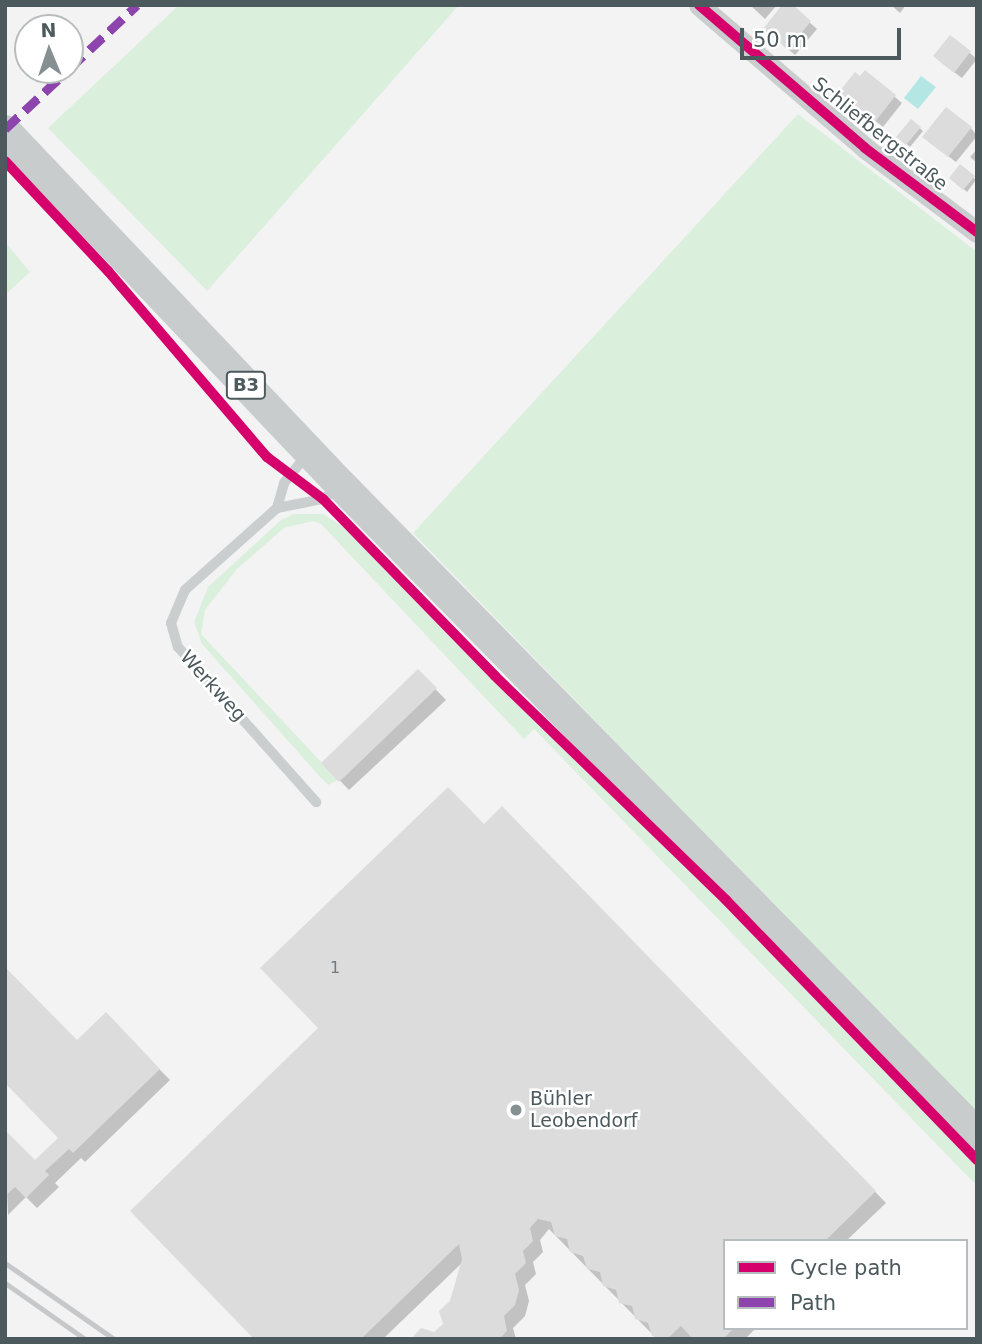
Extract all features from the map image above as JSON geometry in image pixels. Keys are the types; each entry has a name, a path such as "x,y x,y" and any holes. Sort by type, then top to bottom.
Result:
{"main road":[{"name":"B3","path":"5,131 309,452 977,1134"}],"street":[{"name":"Schliefbergstraße","path":"699,5 865,148 977,232"}],"lane":[{"path":"309,452 284,483 277,508 323,499 342,486"},
{"name":"Werkweg","path":"277,508 185,590 171,623 178,647 316,802"}],"green space":[{"path":"179,5 459,5 207,291 48,128"},
{"path":"798,114 977,252 977,1114 413,533"},
{"path":"5,242 30,272 5,295"},
{"path":"294,514 323,514 345,528 525,710 655,832 977,1164 977,1186 534,729 524,739 321,524 313,521 284,528 237,569 205,610 201,634 338,780 328,785 202,644 194,622 208,587 281,520"}],"water":[{"path":"921,76 936,87 918,109 904,98"}],"building":[{"path":"782,5 793,5 811,21 788,50 763,29"},
{"path":"950,35 971,51 954,73 933,56"},
{"path":"865,70 896,95 875,122 839,92 855,72 860,76"},
{"path":"946,107 972,127 948,157 922,137"},
{"path":"911,119 921,127 906,145 896,137"},
{"path":"960,164 975,176 963,190 949,178"},
{"path":"418,669 437,688 339,782 321,763"},
{"name":"Bühler Leobendorf","path":"448,787 484,824 502,806 876,1191 827,1239 723,1239 723,1330 732,1330 723,1339 693,1339 681,1326 667,1339 652,1336 648,1323 635,1319 632,1306 619,1303 616,1290 603,1286 600,1272 587,1269 583,1256 570,1252 567,1239 555,1236 551,1222 538,1219 530,1228 533,1241 523,1251 526,1263 515,1274 519,1290 515,1305 504,1316 507,1331 499,1339 411,1339 421,1328 434,1332 443,1324 439,1311 450,1301 462,1259 459,1244 361,1339 254,1339 130,1211 318,1028 260,968"},
{"path":"5,967 77,1040 106,1012 160,1069 73,1153 69,1149 45,1171 49,1175 26,1198 15,1187 5,1196 5,1130 35,1160 58,1138 5,1083"}],"railway":[{"path":"5,1263 114,1339"},
{"path":"5,1283 85,1339"}],"marked path":[{"path":"84,55 137,5"},
{"path":"5,129 53,84"}],"cycle path":[{"path":"699,5 865,148 977,232"},
{"path":"5,161 108,271 267,457 323,499 495,676 726,900 977,1160"}],"place":[{"name":"Bühler Leobendorf","path":"516,1110"}]}
